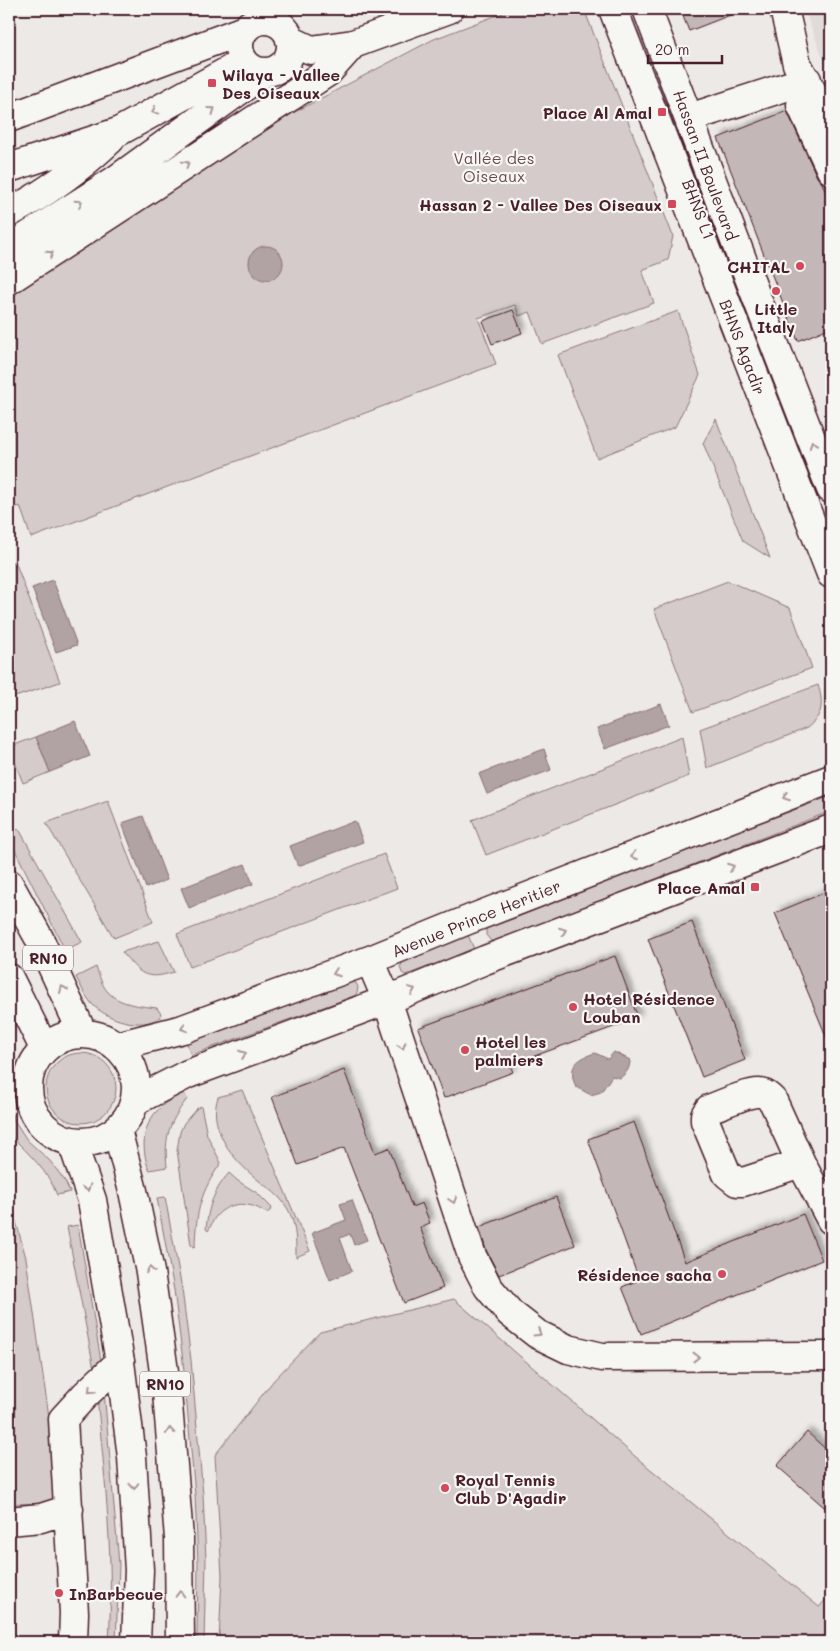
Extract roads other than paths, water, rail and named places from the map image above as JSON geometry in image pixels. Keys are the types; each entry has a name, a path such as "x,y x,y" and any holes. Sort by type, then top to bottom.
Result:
{"street":[{"path":"290,40 311,50 353,44 449,9"},
{"name":"BHNS Agadir","path":"612,9 831,574"},
{"name":"BHNS L1","path":"622,9 831,549"},
{"name":"Hassan II Boulevard","path":"647,9 735,244 831,489"},
{"path":"784,9 795,75 831,170"},
{"path":"254,67 239,52 239,40 259,20"},
{"path":"9,118 259,20 276,22 286,30 290,40 290,52 286,62 276,70 254,67 118,132 9,168"},
{"path":"9,280 328,72 353,44"},
{"path":"9,248 114,181 254,67"},
{"path":"686,111 795,75"},
{"path":"795,75 831,126"},
{"path":"9,214 58,183 118,132"},
{"name":"Avenue Prince Heritier","path":"117,1046 183,1029 370,960 831,779"},
{"path":"134,1101 188,1074 387,1000 485,960 831,829"},
{"name":"RN10","path":"9,884 39,938 83,1034"},
{"path":"370,960 387,1000 472,1256 488,1287 510,1313 537,1334 568,1349 602,1357 831,1356"},
{"name":"RN10","path":"9,978 44,1048"},
{"path":"83,1034 101,1038 117,1046 133,1070 136,1084 134,1101 128,1117 116,1130 103,1138 88,1142 72,1142 56,1136 42,1125 32,1111 27,1095 28,1078 34,1062 44,1048 56,1040 69,1035 83,1034"},
{"name":"RN10","path":"116,1130 133,1191 150,1272 167,1393 179,1538 180,1642"},
{"name":"RN10","path":"72,1142 92,1200 120,1362 132,1457 139,1570 136,1642"},
{"path":"801,1163 831,1220"},
{"path":"73,1642 74,1613 63,1420 85,1395 120,1362"},
{"path":"9,1521 41,1518 69,1509"}],"place":[{"name":"Wilaya - Vallee Des Oiseaux","path":"212,83"},
{"name":"Place Al Amal","path":"662,112"},
{"name":"Hassan 2 - Vallee Des Oiseaux","path":"672,204"},
{"name":"CHITAL","path":"800,266"},
{"name":"Little Italy","path":"776,291"},
{"name":"Place Amal","path":"755,887"},
{"name":"Hotel Résidence Louban","path":"573,1007"},
{"name":"Hotel les palmiers","path":"465,1050"},
{"name":"Résidence sacha","path":"722,1274"},
{"name":"Royal Tennis Club D'Agadir","path":"445,1488"},
{"name":"InBarbecue","path":"59,1593"}],"park label":[{"name":"Vallée des Oiseaux","path":"494,166"}]}
